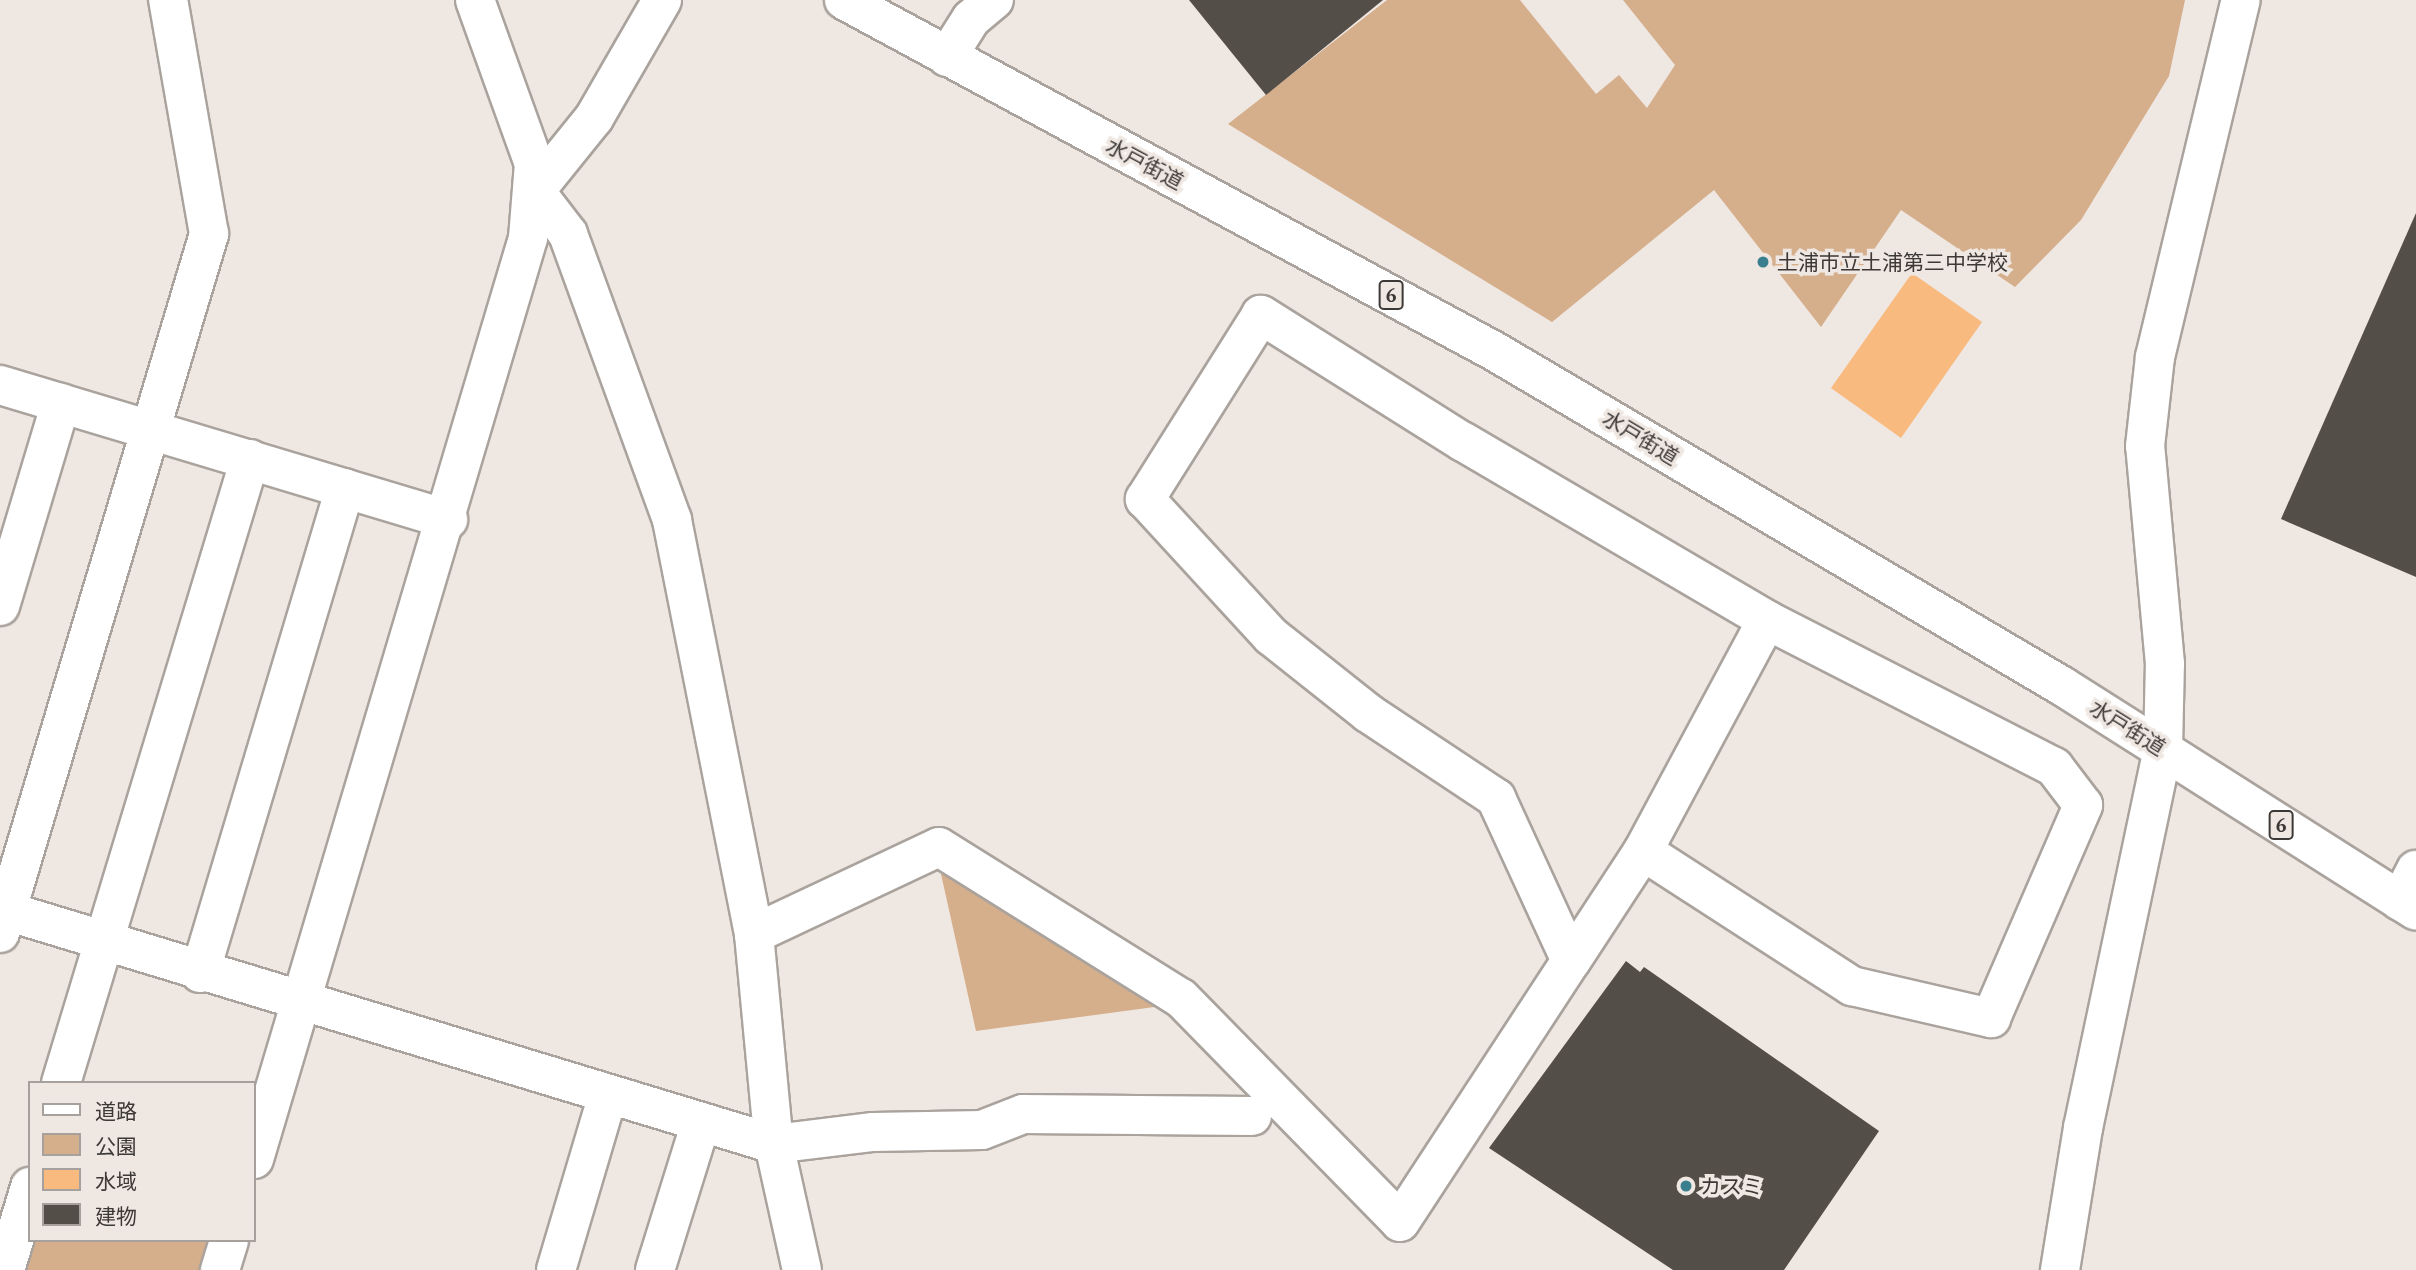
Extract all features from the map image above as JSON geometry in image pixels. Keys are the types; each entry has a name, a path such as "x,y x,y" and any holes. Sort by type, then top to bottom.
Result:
{"main road":[{"path":"168,0 209,234 155,430 2,917 103,942 301,1004 774,1144 873,1132 982,1130 1023,1114 1252,1116"},
{"path":"256,1152 448,519 520,270 535,191 524,132 475,0"},
{"path":"535,191 594,118 662,0"},
{"name":"水戸街道","path":"844,0 1494,351 2162,749 2411,894"},
{"path":"947,57 971,19 994,0"},
{"path":"2060,1270 2082,1129 2162,749 2165,664 2145,446 2155,357 2241,0"},
{"path":"535,191 568,233 672,520 754,934 774,1144 802,1270"},
{"path":"1572,961 1496,798 1368,713 1271,636 1145,499 1261,315 1463,442 1767,620 2054,767 2083,805 1991,1018 1852,986 1643,851"},
{"path":"0,385 448,519"},
{"path":"0,606 61,403"},
{"path":"62,1081 250,459"},
{"path":"200,972 345,488"},
{"path":"754,934 939,847 1181,998 1400,1222 1643,851 1767,620"},
{"path":"556,1270 608,1095"},
{"path":"655,1270 701,1122"},
{"path":"5,1270 28,1194"},
{"path":"781,1270 793,1231"},
{"path":"220,1270 228,1242"}],"green space":[{"path":"1387,0 1520,0 1596,94 1619,75 1647,108 1675,65 1623,0 2185,0 2169,76 2081,220 2015,287 1901,210 1821,327 1714,190 1552,322 1228,124"},
{"path":"939,865 1169,1005 976,1031"},
{"path":"29,1242 227,1242 219,1270 12,1270"}],"water":[{"path":"1912,273 1982,322 1901,438 1831,388"}],"building":[{"path":"1189,0 1383,0 1266,95"},
{"path":"2416,213 2416,577 2281,519"},
{"path":"1626,961 1640,972 1644,967 1879,1131 1784,1270 1673,1270 1489,1148"}],"place":[{"name":"土浦市立土浦第三中学校","path":"1763,262"},
{"name":"カスミ","path":"1686,1186"}]}
